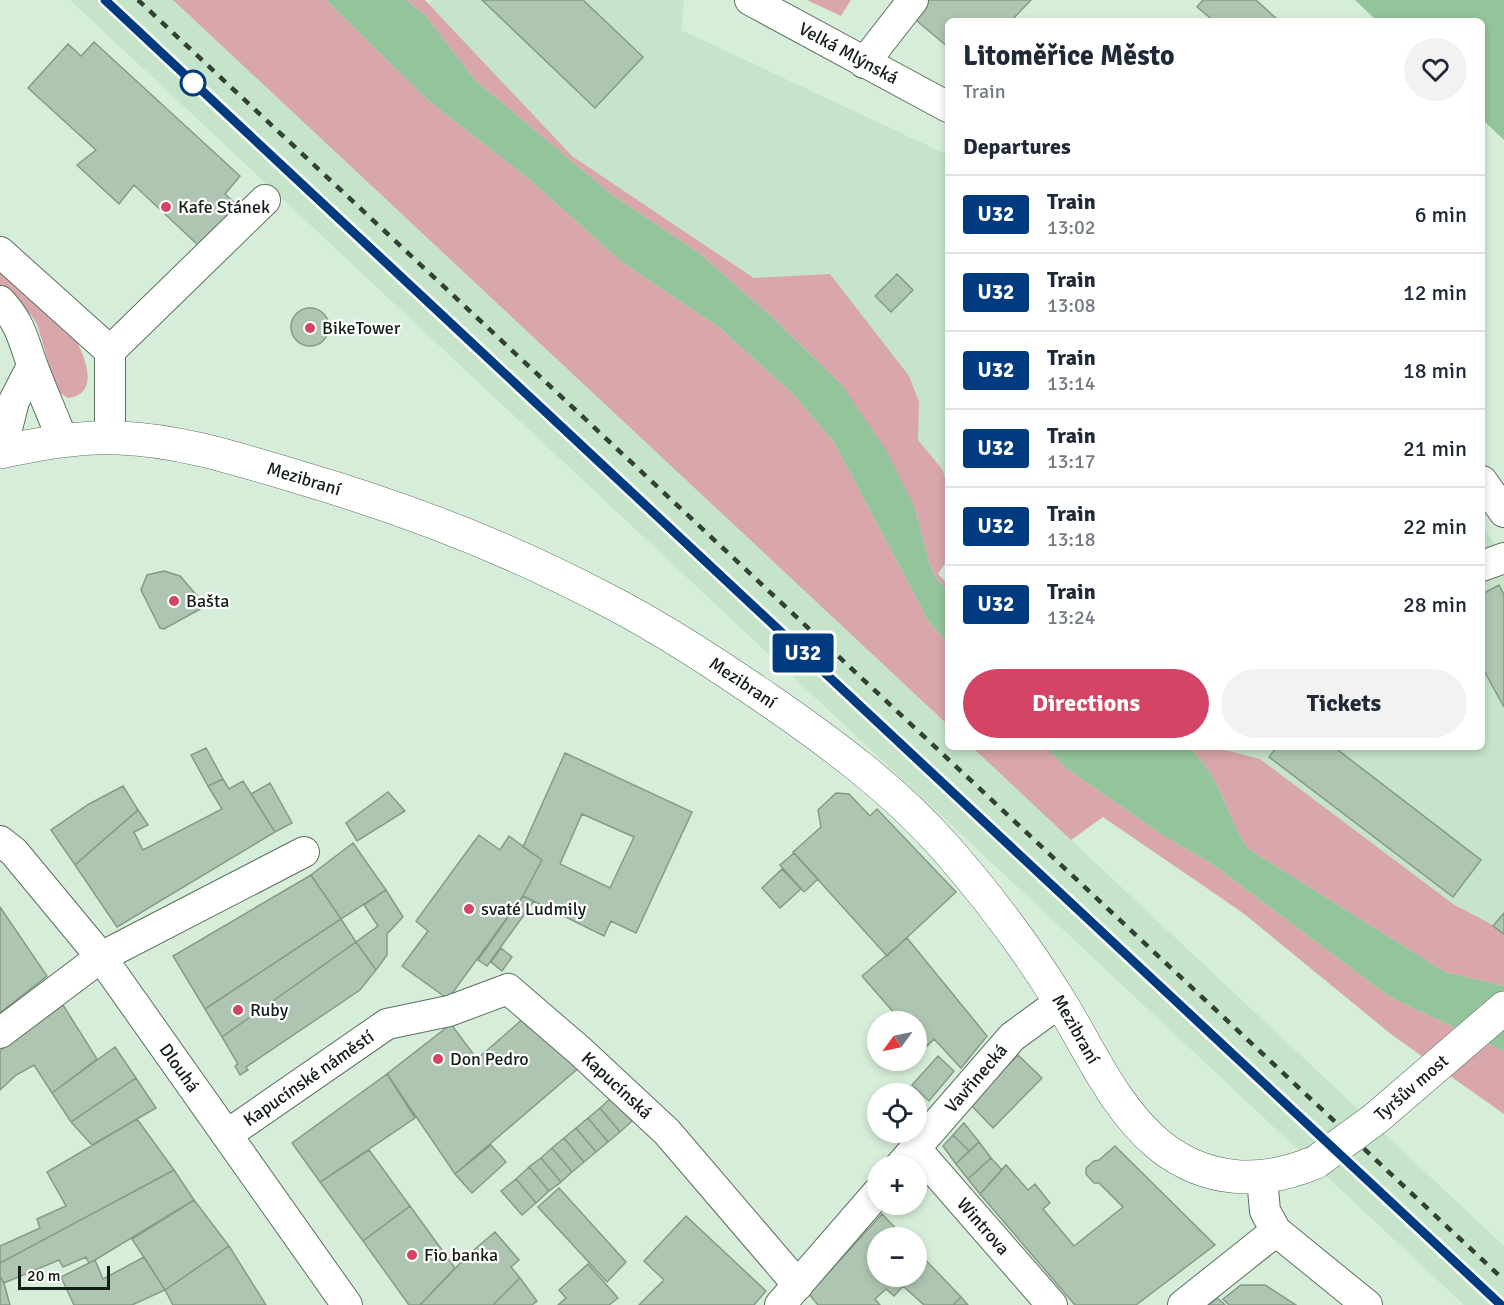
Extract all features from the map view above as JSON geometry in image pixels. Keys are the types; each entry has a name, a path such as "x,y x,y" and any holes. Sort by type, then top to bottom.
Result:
{"main road":[{"name":"Mezibraní","path":"0,452 63,441 110,438 180,446 337,488 478,540 602,597 742,682 821,736 897,797 992,902 1060,1002 1117,1096 1158,1144 1207,1172 1235,1178 1263,1178 1299,1170 1316,1162"},
{"name":"Tyršův most","path":"1316,1162 1375,1119 1504,1008"}],"street":[{"name":"Velká Mlýnská","path":"750,0 945,105"},
{"path":"864,63 913,0"},
{"path":"110,438 110,351 175,275 265,200"},
{"path":"0,252 110,351"},
{"path":"0,301 16,319 25,339 32,366 63,441"},
{"path":"0,452 14,401 32,366"},
{"path":"1485,485 1504,512"},
{"path":"1485,565 1504,558"},
{"name":"Dlouhá","path":"0,841 14,852 101,957 347,1305"},
{"path":"0,1033 101,957 304,852"},
{"name":"Kapucínská","path":"387,1024 449,1011 508,989 579,1050 667,1132 789,1295"},
{"name":"Vavřinecká","path":"910,1155 1012,1037 1060,1002"},
{"name":"Kapucínské náměstí","path":"228,1134 387,1024"},
{"name":"Wintrova","path":"927,1177 1052,1305"},
{"path":"1263,1178 1266,1211 1276,1231 1367,1305"},
{"path":"789,1295 867,1205"},
{"path":"1183,1305 1276,1231"}],"shaded area":[{"path":"70,0 173,0 945,722 945,750 975,750 1504,1246 1504,1305 1464,1305"},
{"path":"173,0 326,0 429,101 529,179 622,262 720,328 792,393 834,442 929,622 945,640 945,722"},
{"path":"326,0 406,0 425,15 476,81 611,194 699,253 773,318 842,385 886,450 915,508 929,563 938,581 945,587 945,640 929,622 834,442 792,393 720,328 622,262 529,179 429,101"},
{"path":"406,0 425,0 572,156 754,278 830,274 909,376 919,402 918,440 942,469 945,477 945,564 938,574 945,581 945,587 938,581 929,563 915,508 842,385 773,318 699,253 611,194 476,81 425,15"},
{"path":"432,0 681,0 684,2 681,30 945,154 945,477 942,469 918,440 919,402 830,274 755,278 572,156 429,4"},
{"path":"807,0 851,0 841,16"},
{"path":"1355,0 1504,0 1504,140 1485,122 1485,18 1374,18"},
{"path":"0,268 72,334 81,351 87,371 85,389 78,395 68,398 57,391 37,324 32,316 0,286"},
{"path":"1485,530 1504,556 1504,931 1453,904 1218,750 1485,750"},
{"path":"975,750 1049,750 1065,767 1164,836 1211,863 1390,997 1504,1051 1504,1114 1392,1035 1243,913 1103,817 1071,840"},
{"path":"1049,750 1192,750 1216,783 1247,848 1445,972 1504,986 1504,1051 1390,997 1211,863 1164,836 1065,767"},
{"path":"1192,750 1225,750 1260,759 1453,904 1504,931 1504,986 1445,972 1247,848 1216,783"}],"building":[{"path":"482,0 583,0 643,57 595,108"},
{"path":"927,0 1031,0 1014,18 945,18 945,44 911,16"},
{"path":"1203,0 1256,0 1276,18 1210,18 1197,7"},
{"path":"94,42 240,176 225,194 238,206 199,246 134,185 119,204 77,165 96,150 28,88 68,44 81,56"},
{"path":"897,274 913,290 891,312 875,296"},
{"name":"BikeTower","path":"310,308 323,314 329,327 323,340 310,346 297,340 291,327 297,314"},
{"name":"Bašta","path":"164,571 180,576 206,606 164,629 160,628 141,590 147,575"},
{"path":"1499,585 1504,595 1504,707 1485,672 1485,592"},
{"path":"206,748 223,779 208,786 191,755"},
{"path":"1275,750 1338,750 1481,860 1453,897 1269,757"},
{"path":"565,753 692,812 636,933 611,921 604,936 523,896 542,860 523,847","holes":["582,814 634,837 610,888 560,864"]},
{"path":"223,779 229,789 243,781 275,832 117,927 75,865 138,810 148,825 134,832 143,850 222,809 208,786"},
{"path":"270,783 292,823 275,832 251,794"},
{"path":"123,786 138,810 75,865 51,830 89,804"},
{"path":"388,792 405,811 357,841 346,823"},
{"path":"836,793 849,794 870,816 877,809 956,892 887,956 793,852 821,827 818,810"},
{"name":"svaté Ludmily","path":"479,835 500,850 509,836 542,860 523,896 448,999 402,966 428,931 416,921"},
{"path":"353,843 386,890 341,919 311,875"},
{"path":"794,853 818,879 804,892 780,865"},
{"path":"782,869 801,889 780,908 762,888"},
{"path":"311,875 341,919 205,1009 173,956"},
{"path":"386,890 403,917 387,934 387,955 376,970 356,942 378,926 364,905"},
{"path":"523,896 534,901 487,966 478,960"},
{"path":"0,907 47,976 0,1013"},
{"path":"1504,913 1504,934 1493,926"},
{"path":"341,919 356,942 222,1037 205,1009"},
{"path":"907,938 987,1036 961,1068 934,1039 927,1046 927,1011 892,1011 862,976"},
{"path":"356,942 376,970 360,990 246,1067 248,1070 240,1075 235,1066 238,1064 222,1037"},
{"path":"501,948 512,957 502,971 491,962"},
{"path":"63,1005 97,1059 52,1093 34,1065 16,1075 0,1090 0,1051 17,1036"},
{"path":"525,1017 581,1066 455,1174 387,1074 451,1024 477,1059"},
{"path":"115,1047 136,1078 71,1122 52,1093"},
{"path":"1018,1055 1042,1078 993,1128 970,1104"},
{"path":"938,1056 954,1071 929,1101 927,1083 914,1083 927,1071"},
{"path":"387,1074 415,1118 320,1182 292,1143"},
{"path":"136,1078 156,1108 92,1145 71,1122"},
{"path":"611,1098 632,1121 620,1132 600,1108"},
{"path":"600,1108 620,1132 608,1142 588,1118"},
{"path":"588,1118 608,1142 596,1152 576,1128"},
{"path":"137,1119 174,1170 0,1263 0,1246 40,1228 37,1219 66,1206 47,1172"},
{"path":"964,1123 979,1142 969,1151 953,1135"},
{"path":"576,1128 596,1152 584,1162 564,1138"},
{"path":"953,1135 969,1151 956,1164 943,1146"},
{"path":"564,1138 584,1162 572,1172 552,1148"},
{"path":"979,1142 991,1158 968,1179 956,1164"},
{"path":"491,1145 506,1162 472,1193 455,1174"},
{"path":"1115,1146 1215,1245 1136,1305 1075,1305 980,1194 1006,1165 1028,1190 1035,1184 1050,1203 1043,1209 1074,1246 1123,1207 1099,1183 1094,1183 1086,1174 1086,1168"},
{"path":"552,1148 572,1172 561,1182 541,1158"},
{"path":"369,1150 410,1206 363,1241 320,1182"},
{"path":"541,1158 561,1182 549,1191 529,1167"},
{"path":"991,1158 1002,1170 980,1194 968,1179"},
{"path":"529,1167 549,1191 536,1203 516,1179"},
{"path":"174,1170 194,1200 89,1263 86,1257 63,1267 59,1260 4,1283 0,1276 0,1263"},
{"path":"516,1179 536,1203 522,1215 501,1191"},
{"path":"559,1188 626,1262 607,1282 538,1207"},
{"path":"194,1200 229,1246 165,1290 132,1239"},
{"path":"410,1206 455,1268 420,1305 409,1305 363,1241"},
{"path":"883,1215 894,1227 870,1227"},
{"path":"686,1216 766,1291 754,1305 639,1305 664,1280 644,1261"},
{"path":"867,1230 867,1287 902,1287 894,1296 886,1289 875,1299 880,1305 818,1305 809,1294"},
{"path":"495,1232 519,1260 511,1267 520,1278 493,1305 420,1305 469,1254"},
{"path":"229,1246 266,1305 173,1305 165,1290"},
{"path":"144,1257 165,1290 132,1305 74,1305 61,1277 95,1260 103,1279"},
{"path":"927,1261 961,1297 953,1305 924,1305 904,1287 927,1287"},
{"path":"588,1264 618,1298 609,1305 558,1305 566,1298 559,1290"},
{"path":"0,1276 4,1283 10,1305 0,1305"},
{"path":"520,1278 537,1301 532,1305 493,1305"},
{"path":"1241,1285 1265,1285 1296,1305 1229,1305 1223,1299"},
{"path":"961,1297 968,1305 953,1305"},
{"path":"1217,1298 1225,1305 1209,1305"}],"railway":[{"path":"105,0 1501,1305"},
{"path":"138,0 1504,1280"}],"train":[{"name":"U32","path":"105,0 1501,1305"}],"place":[{"name":"Kafe Stánek","path":"166,207"},
{"name":"BikeTower","path":"310,328"},
{"name":"Bašta","path":"174,601"},
{"name":"svaté Ludmily","path":"469,909"},
{"name":"Ruby","path":"238,1010"},
{"name":"Don Pedro","path":"438,1059"},
{"name":"Fio banka","path":"412,1255"}]}
